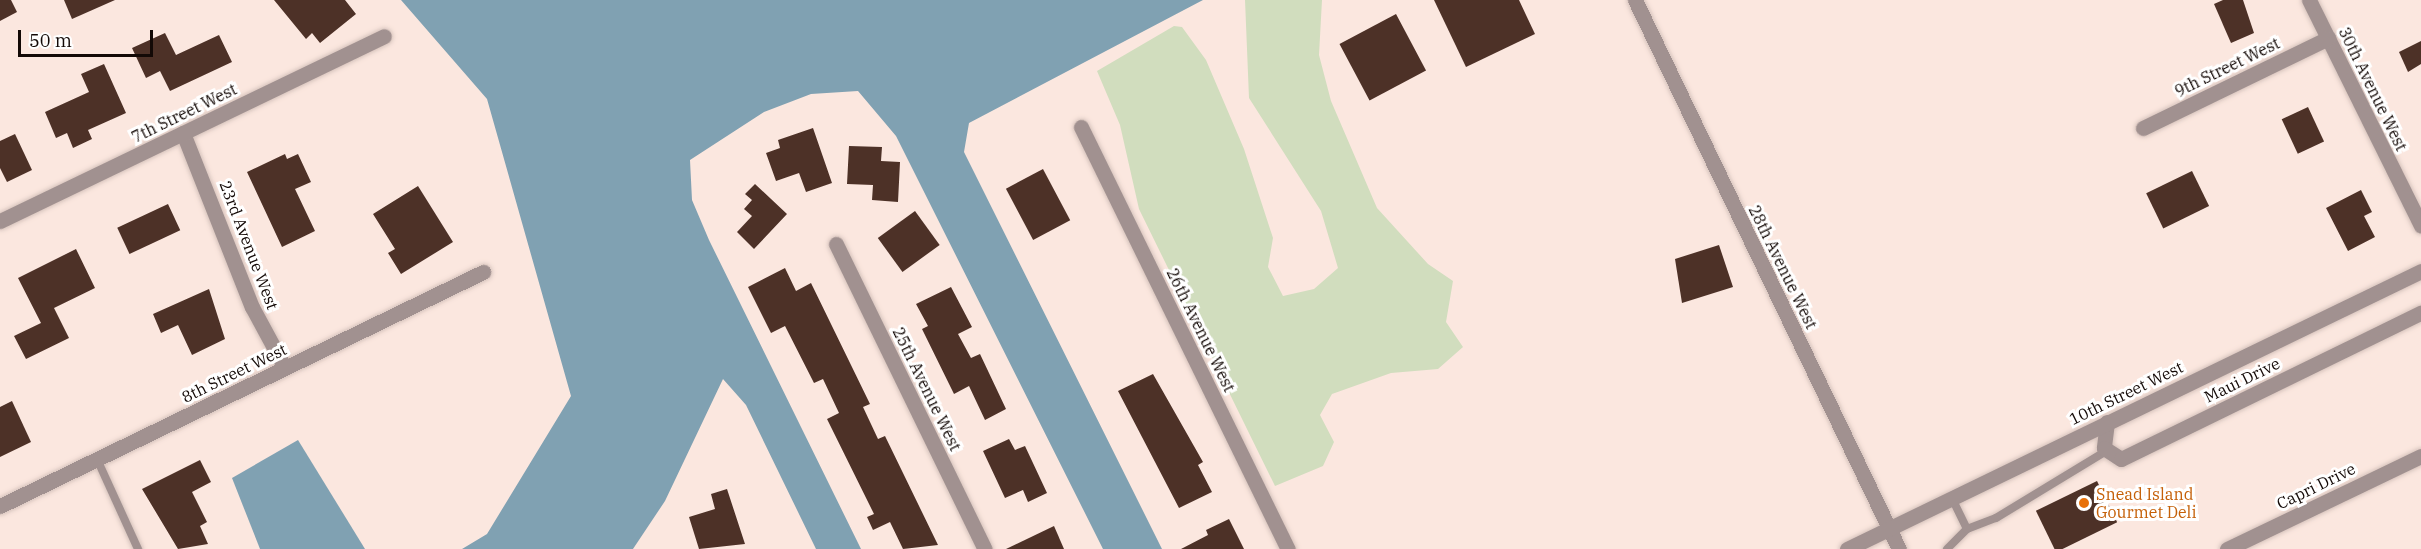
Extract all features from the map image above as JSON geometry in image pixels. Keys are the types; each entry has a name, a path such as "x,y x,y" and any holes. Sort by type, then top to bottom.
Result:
{"street":[{"name":"28th Avenue West","path":"1635,0 1899,549"},
{"name":"30th Avenue West","path":"2309,0 2421,226"},
{"name":"7th Street West","path":"0,221 384,36"},
{"name":"9th Street West","path":"2143,128 2328,38"},
{"name":"26th Avenue West","path":"1081,127 1288,549"},
{"name":"23rd Avenue West","path":"183,133 252,307 285,368"},
{"name":"25th Avenue West","path":"836,244 985,549"},
{"name":"10th Street West","path":"1847,549 2421,271"},
{"name":"8th Street West","path":"0,506 483,273"},
{"name":"Maui Drive","path":"2106,451 2121,459 2421,314"},
{"path":"2106,451 2107,422"},
{"name":"Capri Drive","path":"2227,549 2421,456"}],"lane":[{"path":"1947,549 1967,529 1996,518 2106,451"},
{"path":"97,459 138,549"},
{"path":"1952,498 1967,529"}],"green space":[{"path":"1245,0 1322,0 1319,55 1331,101 1377,208 1428,264 1453,281 1446,322 1463,347 1438,369 1391,373 1332,394 1320,415 1334,442 1323,466 1275,486 1139,209 1120,125 1097,71 1174,26 1182,27 1206,60 1244,149 1273,238 1268,267 1283,296 1314,289 1338,268 1321,211 1249,98"}],"water":[{"path":"401,0 1203,0 969,123 964,152 1162,549 1103,549 896,136 858,91 811,94 764,112 690,160 692,200 709,240 861,549 816,549 746,405 723,379 665,501 633,549 462,549 487,534 571,396 487,99"},
{"path":"298,440 365,549 260,549 232,478"}],"building":[{"path":"0,0 11,0 17,12 0,21"},
{"path":"64,0 115,0 72,19"},
{"path":"274,0 345,0 356,14 320,43 312,33 306,39"},
{"path":"1434,0 1519,0 1535,34 1466,67"},
{"path":"2223,0 2243,0 2254,33 2231,43 2214,4"},
{"path":"1396,14 1426,71 1370,101 1339,44"},
{"path":"165,33 176,55 219,35 232,62 170,91 160,71 146,78 132,48"},
{"path":"2421,41 2421,64 2408,72 2399,52"},
{"path":"104,64 126,113 88,130 92,139 73,148 67,133 56,138 45,112 89,92 81,74"},
{"path":"2308,107 2324,141 2298,154 2282,119"},
{"path":"813,128 832,183 806,192 799,173 776,181 766,153 780,148 778,140"},
{"path":"15,134 32,170 7,182 0,168 0,141"},
{"path":"849,146 882,147 881,161 900,162 898,202 872,200 873,185 847,184"},
{"path":"285,154 287,159 298,154 311,182 295,189 315,231 282,247 247,172"},
{"path":"1043,169 1070,220 1033,240 1006,189"},
{"path":"2192,171 2209,206 2163,228 2146,193"},
{"path":"755,184 787,214 754,249 737,232 752,216 744,209 752,200 745,194"},
{"path":"418,186 453,242 401,274 388,253 395,249 373,214"},
{"path":"2361,190 2372,212 2364,216 2375,237 2348,251 2326,208"},
{"path":"168,204 180,230 130,254 117,228"},
{"path":"915,211 940,245 902,272 878,238"},
{"path":"1719,245 1733,287 1682,303 1675,259"},
{"path":"76,249 95,288 54,308 69,338 26,359 14,336 41,323 18,278"},
{"path":"785,268 796,291 811,283 870,404 863,407 878,439 885,436 938,545 903,549 890,522 873,530 867,517 874,514 827,419 839,413 823,379 814,383 785,326 771,333 748,287"},
{"path":"951,287 972,327 958,334 971,358 980,354 1006,409 985,420 969,386 954,394 922,329 928,326 916,304"},
{"path":"209,289 225,339 192,355 178,325 161,333 153,314"},
{"path":"1153,374 1203,462 1198,465 1212,492 1179,508 1118,391"},
{"path":"12,401 31,442 0,457 0,407"},
{"path":"1009,439 1015,450 1025,446 1047,493 1028,502 1023,490 1005,498 983,451"},
{"path":"200,460 211,482 192,492 207,522 200,526 208,544 178,549 142,489"},
{"path":"2097,481 2117,522 2063,549 2055,549 2036,511"},
{"path":"727,489 745,544 699,549 689,517 715,509 711,494"},
{"path":"1229,519 1244,549 1181,549 1208,535 1206,530"},
{"path":"1054,526 1064,549 1006,549"}],"place":[{"name":"Snead Island Gourmet Deli","path":"2084,503"}]}
